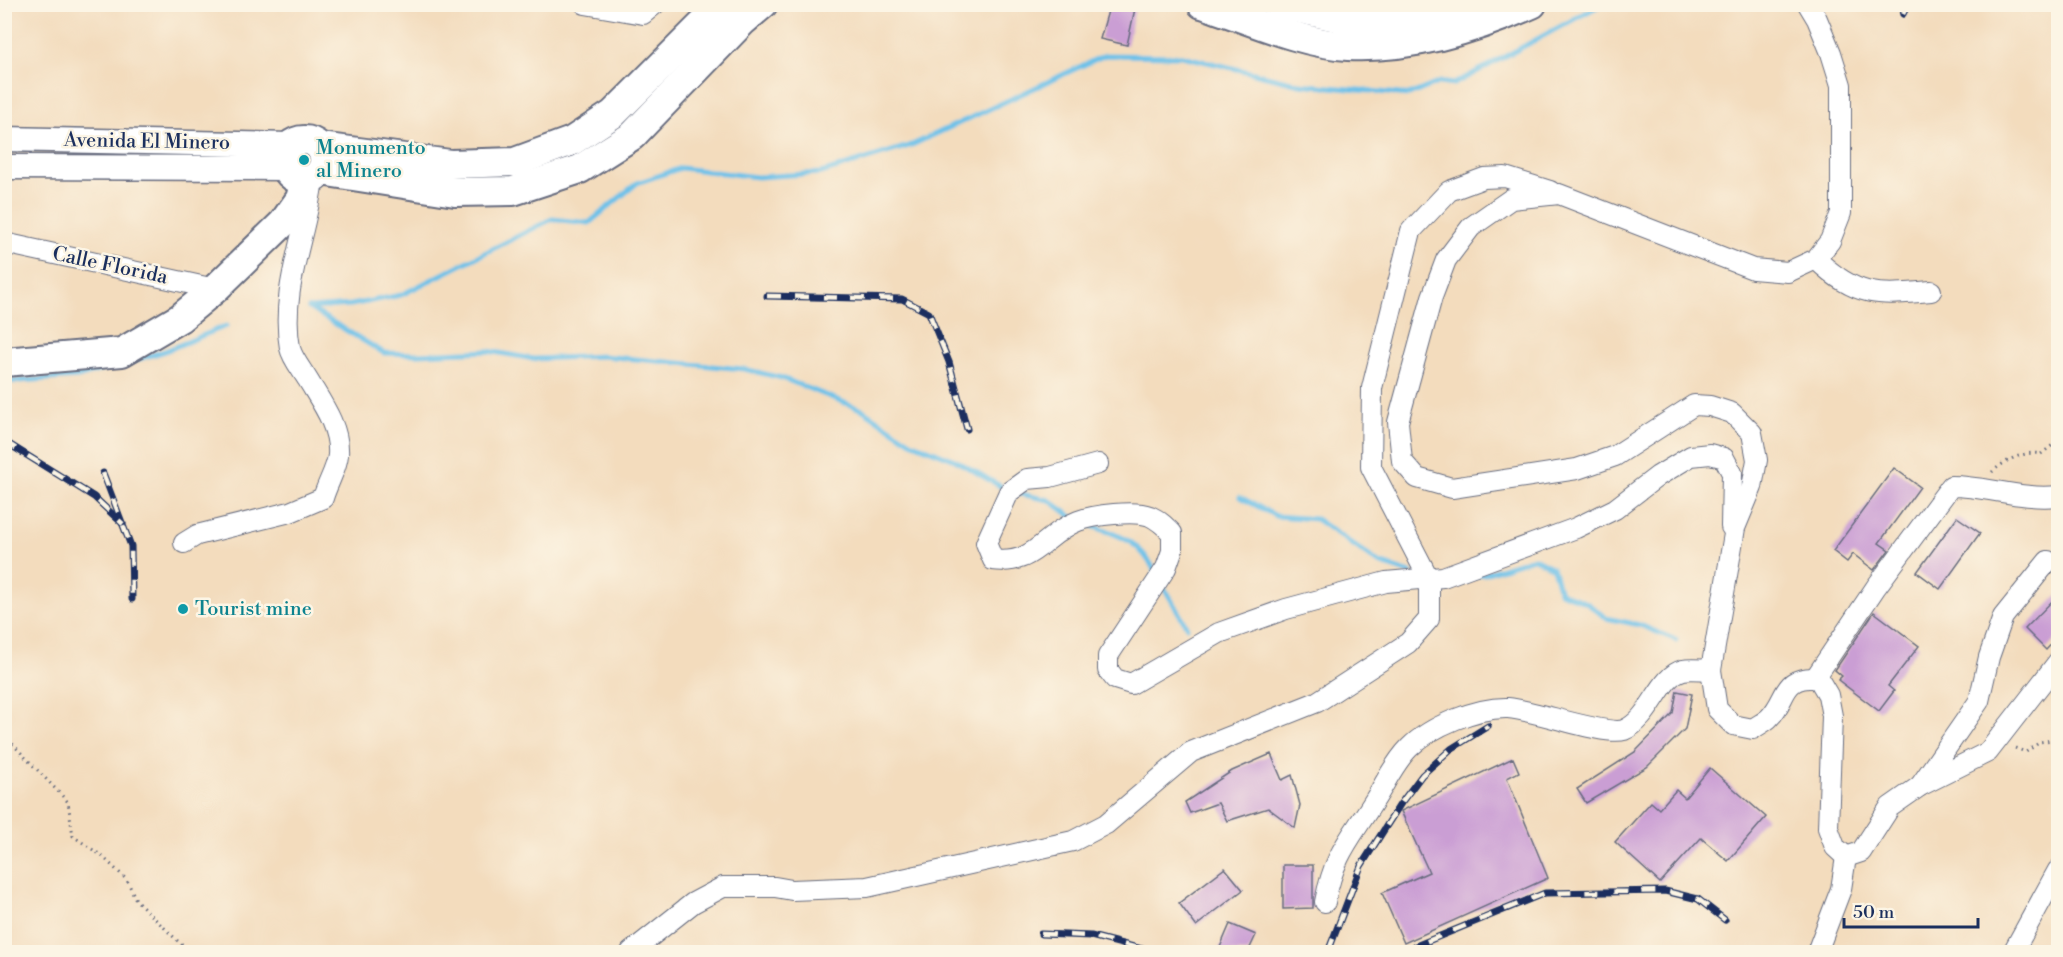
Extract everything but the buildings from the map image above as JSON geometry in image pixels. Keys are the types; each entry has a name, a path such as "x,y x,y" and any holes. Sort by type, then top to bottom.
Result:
{"highway":[{"path":"306,165 515,162 572,141 613,114 723,4"},
{"path":"306,165 467,192 513,191 580,169 632,136 743,21 763,4"},
{"path":"1202,4 1310,39 1348,46 1393,45 1446,34 1532,4"},
{"path":"1278,4 1359,22 1446,34"},
{"path":"4,362 79,353 122,352 180,318 215,289 283,222 300,199 306,165"}],"main road":[{"name":"Avenida El Minero","path":"4,139 306,165"},
{"name":"Avenida El Minero","path":"4,167 306,165"}],"street":[{"path":"585,4 643,14 654,4"},
{"path":"1384,4 1480,23"},
{"path":"632,952 693,903 723,887 776,887 792,890 867,887 1073,841 1107,824 1191,752 1317,702 1408,643 1429,619 1430,579 1371,467 1372,388 1411,231 1449,190 1484,178 1505,177 1559,194 1753,269 1788,272 1816,259 1830,241 1841,213 1841,85 1832,53 1808,4"},
{"path":"184,543 197,534 290,512 323,498 338,456 337,435 327,412 291,350 287,307 306,228 306,165"},
{"path":"1559,194 1511,199 1471,227 1446,260 1432,297 1398,422 1402,461 1417,478 1452,488 1577,469 1615,456 1694,405 1710,406 1732,412 1752,433 1757,460 1752,487 1735,528 1711,670 1717,709 1733,725 1753,729 1770,717 1786,687 1803,677 1818,678 1828,695 1832,716 1828,828 1835,847 1846,857"},
{"name":"Calle Florida","path":"4,243 215,289"},
{"path":"1816,259 1850,286 1871,294 1931,291"},
{"path":"1098,464 1050,477 1027,479 1009,492 986,543 993,560 1009,562 1025,559 1077,521 1113,514 1148,515 1172,533 1172,551 1166,568 1108,656 1107,670 1115,679 1131,684 1219,633 1286,609 1386,582 1443,577 1576,528 1615,509 1658,476 1690,456 1710,454 1724,458 1732,473 1731,548"},
{"path":"1815,678 1876,587 1951,486 1976,486 2005,493 2058,496"},
{"path":"1920,786 1979,701 1989,657 2003,617 2048,561"},
{"path":"1846,857 1861,852 1890,807 1920,786 1988,752 2058,662"},
{"path":"1325,902 1330,874 1347,838 1410,748 1434,730 1482,711 1508,708 1553,716 1597,729 1622,731 1640,721 1667,682 1682,670 1711,670"},
{"path":"1817,952 1841,889 1846,857"},
{"path":"2013,952 2058,870"}],"path":[{"path":"1976,486 2001,463 2033,452 2041,454 2058,441"},
{"path":"4,735 68,802 73,836 102,856 127,880 136,900 189,952"},
{"path":"1997,741 2026,752 2040,742 2058,739"}],"green space":[{"path":"300,145 310,146 320,157 301,177 288,161 289,155"}],"waterway":[{"path":"309,308 351,305 401,295 552,219 589,223 637,183 681,168 757,177 821,173 912,145 1105,55 1182,56 1300,84 1409,95 1440,82 1454,84 1602,4"},
{"path":"309,308 384,353 488,351 534,359 603,356 744,369 782,378 863,410 911,442 955,460 1007,490"},
{"path":"132,361 165,351 226,326"},
{"path":"4,382 77,377 114,366"},
{"path":"1016,493 1049,500 1075,519"},
{"path":"1240,497 1276,516 1316,519 1379,563 1410,573"},
{"path":"1089,525 1120,536 1136,546 1156,573"},
{"path":"1472,575 1484,574 1534,558 1553,568 1560,592 1587,603 1606,618 1640,625 1676,640"},
{"path":"1162,584 1187,627"}],"railway":[{"path":"1903,14 1908,4"},
{"path":"767,296 902,299 929,313 949,362 967,429"},
{"path":"4,441 94,497 123,524"},
{"path":"103,473 131,546 132,599"},
{"path":"1328,952 1361,866 1401,803 1422,775 1451,749 1488,726"},
{"path":"1401,952 1545,893 1665,891 1698,899 1725,920"},
{"path":"1041,934 1091,936 1153,952"}],"place":[{"name":"Monumento al Minero","path":"304,160"},
{"name":"Tourist mine","path":"183,609"}]}
